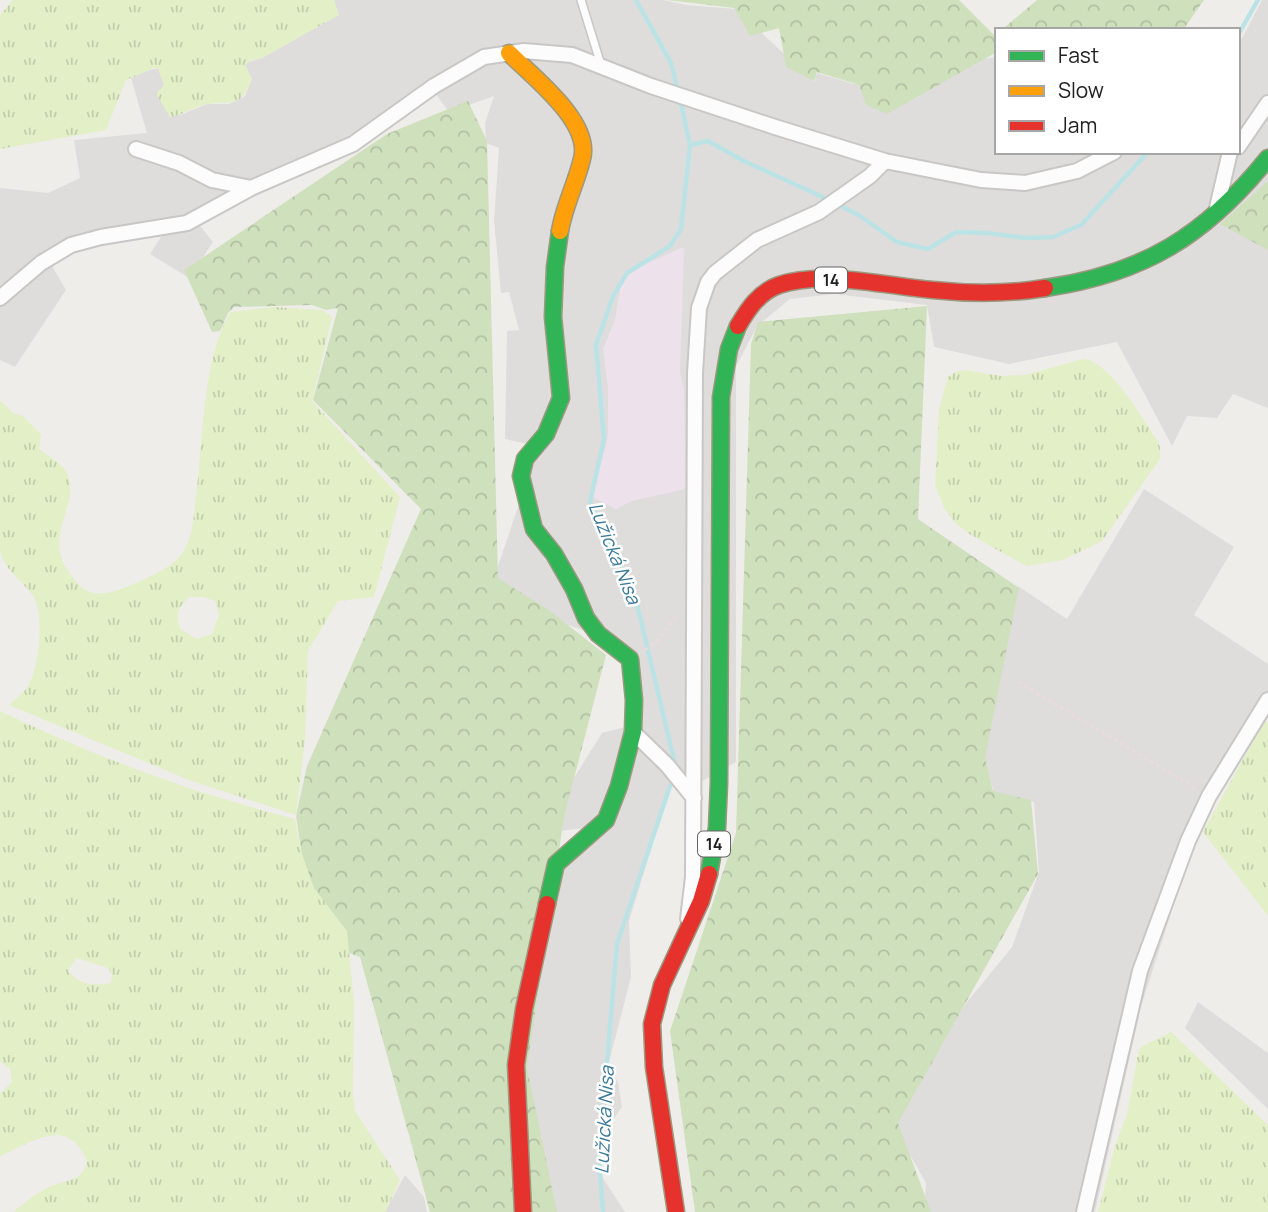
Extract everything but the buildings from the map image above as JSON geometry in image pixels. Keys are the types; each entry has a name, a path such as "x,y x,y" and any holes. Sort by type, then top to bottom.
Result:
{"main road":[{"path":"509,53 557,100 573,122 582,136 583,157 563,212 555,267 553,317 561,398 546,433 525,459 521,476 526,502 534,529 561,566 586,618 598,634 630,659 634,700 633,732 619,786 606,820 556,864 541,930 524,1009 516,1065 523,1212"},
{"name":"14","path":"676,1212 652,1052 652,1022 657,996 701,901 710,870 717,828 721,411 729,347 750,307 765,292 779,285 826,279 972,293 1052,286 1091,279 1141,263 1173,244 1215,215 1246,186 1268,158"}],"street":[{"path":"0,298 41,263 71,245 101,237 187,223 251,188 353,144 434,86 484,57 524,51 572,55 663,90 885,161 981,180 1025,183 1077,171 1110,154"},
{"path":"1240,144 1268,103"},
{"path":"136,149 179,163 212,180 251,188"},
{"path":"1215,215 1230,154"},
{"path":"686,933 693,877 695,373 699,308 708,282 715,273 757,240 819,212 870,176 885,161"},
{"path":"1084,1212 1140,971 1188,841 1209,796 1268,700"},
{"path":"633,732 667,765 694,797"}],"lane":[{"path":"581,0 601,65"}],"path":[{"path":"630,659 658,640 680,612"},
{"path":"1018,682 1209,796"}],"shaded area":[{"path":"334,0 663,0 686,5 736,9 814,82 817,73 854,84 926,85 960,62 995,57 995,154 1240,154 1240,42 1262,0 1268,0 1268,408 1233,394 1217,418 1187,416 1172,446 1117,342 1009,364 934,347 927,305 835,294 790,299 757,326 736,367 736,762 699,783 678,783 670,787 629,921 631,977 608,1066 618,1082 622,1107 599,1140 599,1172 625,1212 544,1212 521,1076 559,868 591,827 539,834 602,733 629,726 625,665 594,634 480,594 497,569 522,495 532,489 528,444 505,439 507,331 519,330 509,292 501,293 494,221 499,148 486,143 485,123 494,96 449,112 435,93 353,152 260,189 200,226 213,242 189,278 150,254 170,223 91,231 44,252 66,290 15,367 0,360 0,188 48,193 80,178 74,140 147,133 131,78 158,68 180,115 207,104 229,104 245,96 252,79 245,65 248,62 262,58 338,15"},
{"path":"684,247 680,373 684,390 685,489 632,501 616,509 592,497 608,436 608,387 603,349 615,320 620,290 627,272"},
{"path":"1144,489 1234,547 1194,615 1268,664 1268,709 1217,796 1202,827 1178,891 1141,1007 1095,1212 924,1212 926,1183 891,1122 931,1046 1012,947 1039,872 1034,802 994,792 984,759 1018,586 1067,619"},
{"path":"1198,1002 1268,1053 1268,1109 1185,1028"},
{"path":"405,1175 424,1197 427,1212 385,1212"}],"green space":[{"path":"13,0 334,0 339,15 245,65 252,79 243,95 235,101 203,105 170,117 156,94 164,85 158,68 154,68 126,80 106,130 0,149 0,15"},
{"path":"667,0 959,0 995,36 995,53 887,114 866,105 859,85 817,72 814,81 786,67 779,28 750,36 734,8"},
{"path":"1037,0 1204,0 1184,28 1005,27"},
{"path":"468,101 487,141 498,578 550,611 606,655 564,817 527,1068 557,1212 430,1212 360,957 349,953 347,931 314,888 302,854 296,816 307,766 421,509 313,400 338,308 326,310 312,305 234,307 228,313 220,331 212,332 184,270 387,134"},
{"path":"1268,181 1268,250 1220,224"},
{"path":"927,306 918,519 1019,588 985,758 993,791 1031,800 1038,874 898,1123 931,1212 695,1212 670,1031 736,833 751,344 758,322"},
{"path":"274,307 322,310 332,317 312,401 400,497 374,597 338,601 308,651 305,739 296,815 189,780 9,705 24,691 32,678 38,655 40,628 37,604 33,596 8,568 0,549 0,400 13,413 23,416 41,434 39,449 59,463 67,473 70,497 59,547 71,575 81,587 92,592 109,593 120,589 163,570 181,555 188,542 196,499 209,376 221,330 231,312","holes":["189,597 204,597 215,601 219,615 212,634 197,639 180,629 178,615"]},
{"path":"1083,359 1104,369 1125,392 1157,440 1160,459 1102,541 1063,560 1026,566 971,535 955,523 944,508 935,485 939,409 948,377 956,372 965,370 1001,376 1025,375"},
{"path":"0,711 72,744 145,772 219,798 295,819 302,854 347,931 354,1002 355,1111 400,1180 385,1212 13,1212 43,1190 77,1177 87,1161 79,1147 70,1139 60,1136 37,1139 0,1156 0,1094 12,1082 10,1069 0,1061","holes":["76,958 108,968 112,975 111,983 104,984 82,982 68,971"]},
{"path":"1265,720 1268,723 1268,916 1203,832"},
{"path":"1171,1032 1268,1125 1268,1212 1098,1212 1116,1142 1127,1115 1138,1053 1141,1047"}],"waterway":[{"path":"636,0 671,63 678,91"},
{"name":"Lužická Nisa","path":"1240,32 1258,0"},
{"path":"680,99 690,145"},
{"name":"Lužická Nisa","path":"676,768 636,600 590,502 604,439 596,345 613,296 627,273 670,246 681,229 690,145 708,141 744,161 829,200"},
{"name":"Lužická Nisa","path":"837,204 860,216 897,242 928,249 956,232 1025,238 1053,237 1081,225 1146,154"},
{"name":"Lužická Nisa","path":"603,1212 599,1158 617,944 670,786 676,780"}],"traffic: fast":[{"path":"1045,288 1113,273 1170,247 1221,209 1268,158"},
{"path":"547,904 556,864 606,820 619,786 633,732 634,700 630,659 598,634 586,618 574,589 554,554 534,529 521,476 525,459 546,434 561,398 553,317 560,231"},
{"path":"709,874 717,828 719,783 721,397 729,349 738,326"}],"traffic: slow":[{"path":"509,53 558,101 578,130 583,145 582,159 560,231"}],"traffic: jam":[{"path":"738,326 750,307 766,292 796,281 855,280 975,293 1045,288"},
{"path":"676,1212 654,1067 652,1024 662,985 701,901 709,874"},
{"path":"523,1212 516,1065 524,1009 547,904"}]}
